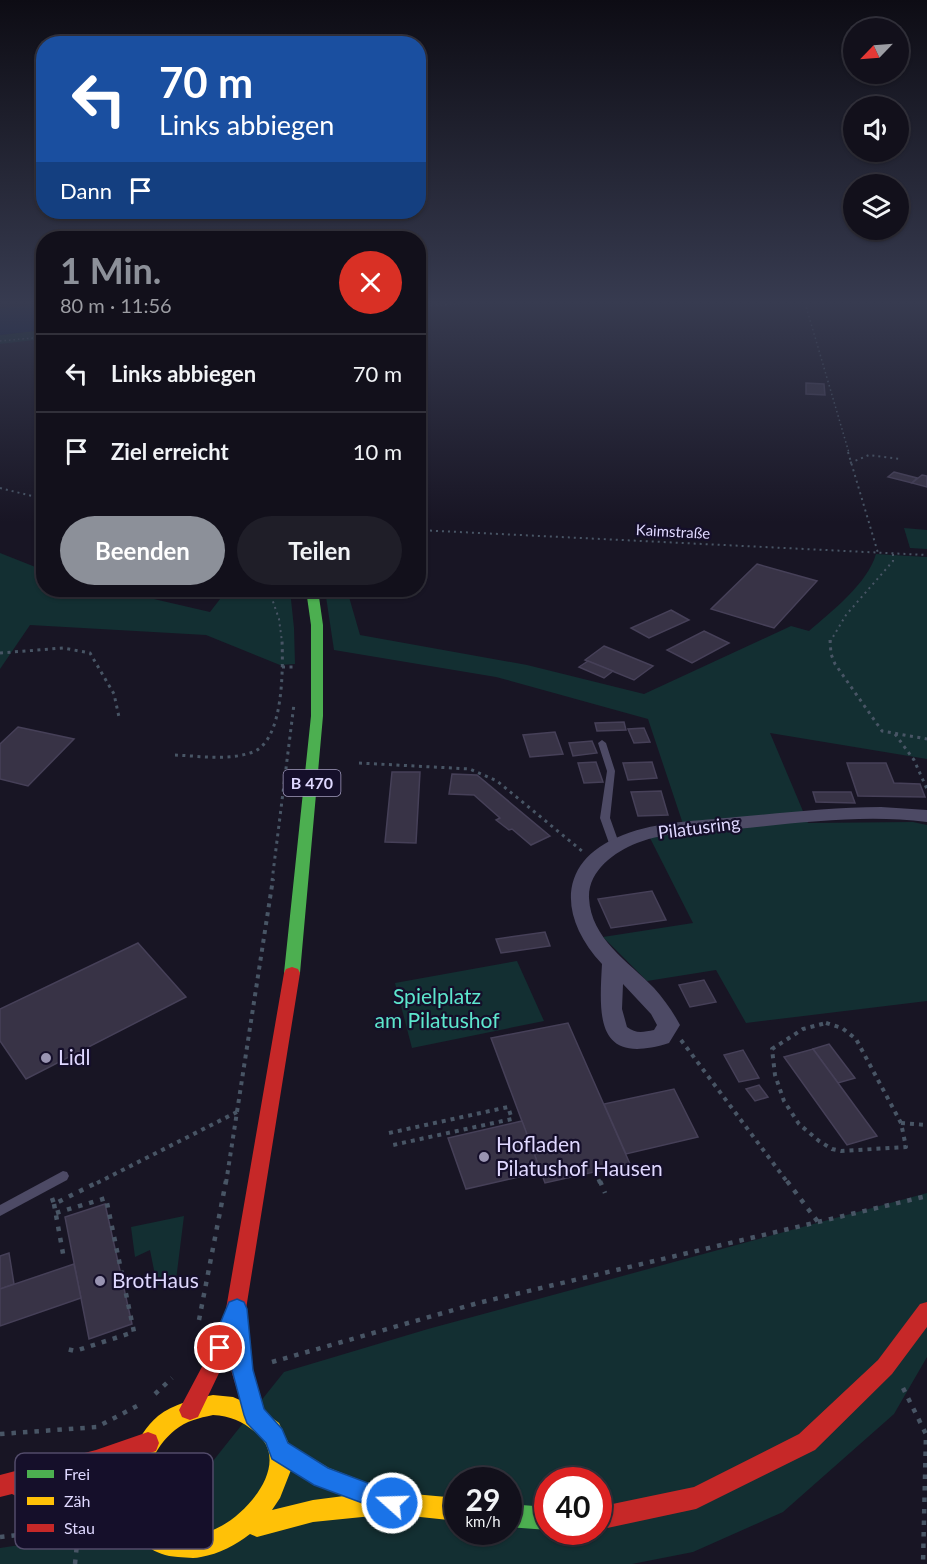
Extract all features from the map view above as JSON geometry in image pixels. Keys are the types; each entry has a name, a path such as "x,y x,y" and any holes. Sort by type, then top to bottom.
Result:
{"main road":[{"name":"B 470","path":"190,1410 212,1368 237,1309 292,977 317,707 317,625 313,597"},
{"name":"B 470","path":"237,1309 242,1370 255,1415"},
{"path":"612,1516 696,1498 807,1442 885,1367 927,1311"},
{"path":"142,1453 148,1443 174,1418 190,1410 213,1405 235,1406 255,1415 270,1431 280,1451 281,1476 274,1502 258,1526 225,1551 184,1552 164,1549"},
{"path":"119,1453 148,1443"},
{"path":"280,1451 322,1477 392,1503"},
{"path":"258,1526 313,1511 392,1503 444,1509"}],"street":[{"name":"Pilatusring","path":"669,1025 662,1010 613,963 592,937 582,918 580,885 595,861 615,846 653,832 804,816 907,813 927,816"},
{"path":"613,963 612,1024 622,1038 642,1043 661,1037 669,1025"}],"lane":[{"path":"602,743 611,771 605,818 615,846"},
{"path":"0,1211 63,1176"}],"path":[{"path":"826,376 878,553"},
{"path":"850,463 869,455 900,459"},
{"path":"0,488 36,497"},
{"name":"Kaimstraße","path":"426,530 927,555"},
{"path":"893,553 893,561 837,627 829,643 832,659 882,731 927,739"},
{"path":"175,755 239,755 261,748 267,742 272,730 282,667 281,629 271,597"},
{"path":"0,653 63,648 90,652 114,694 119,717"},
{"path":"297,679 299,658"},
{"path":"282,667 298,667"},
{"path":"197,1329 218,1227 237,1112 277,851 294,702"},
{"path":"894,733 914,760 927,789"},
{"path":"359,763 471,769 497,781 595,861"},
{"path":"826,1023 842,1028 856,1039 902,1123 906,1147 879,1146 854,1151 834,1150 810,1136 784,1102 773,1069 772,1050 803,1029 826,1023"},
{"path":"669,1025 818,1222"},
{"path":"389,1133 508,1107 513,1119 393,1145"},
{"path":"54,1204 237,1112"},
{"path":"902,1123 927,1125"},
{"path":"595,1172 605,1193"},
{"path":"46,1186 54,1204 64,1258"},
{"path":"242,1370 478,1303 927,1196"},
{"path":"56,1214 106,1198 134,1332 75,1351 67,1349"},
{"path":"885,1367 899,1381 926,1434 923,1564"},
{"path":"153,1395 174,1375"},
{"path":"0,1434 97,1427 146,1400"},
{"path":"0,1537 15,1535"}],"green space":[{"path":"904,528 927,530 927,549 910,548"},
{"path":"0,553 36,567 36,597 145,597 210,612 222,597 291,597 295,664 280,665 206,635 30,625 0,669"},
{"path":"876,554 927,557 927,759 770,733 808,823 913,822 927,825 927,1001 746,1023 716,970 647,981 603,937 693,923 649,836 686,833 648,719 496,677 334,650 326,597 349,597 360,635 527,665 644,694 791,626 809,631 838,606 857,586 872,565"},
{"name":"Spielplatz am Pilatushof","path":"517,961 544,1021 412,1048 395,983"},
{"path":"927,1193 927,1357 894,1414 783,1512 693,1552 632,1564 0,1564 0,1548 15,1546 15,1549 213,1549 213,1461 284,1372 428,1329"},
{"path":"184,1216 176,1280 157,1285 150,1250 135,1257 131,1227"}],"building":[{"path":"806,383 824,384 825,395 806,394"},
{"path":"894,472 917,478 912,483 888,477"},
{"path":"922,475 927,476 927,487 912,483"},
{"path":"757,564 817,581 774,628 711,609"},
{"path":"671,610 689,620 649,638 631,628"},
{"path":"704,631 729,643 692,663 667,650"},
{"path":"604,646 653,666 634,680 585,660"},
{"path":"588,661 613,671 604,678 579,667"},
{"path":"624,722 626,730 597,731 595,723"},
{"path":"18,727 74,739 28,786 0,779 0,744"},
{"path":"644,728 650,742 634,743 628,729"},
{"path":"555,732 563,754 530,757 523,735"},
{"path":"592,741 597,753 573,756 569,743"},
{"path":"596,762 603,782 584,783 578,763"},
{"path":"652,762 657,778 628,780 623,763"},
{"path":"847,763 886,763 894,783 920,784 925,797 858,796"},
{"path":"392,772 420,772 416,843 385,842"},
{"path":"452,774 477,775 550,836 531,845 512,829 509,830 496,820 500,818 474,795 449,794"},
{"path":"661,791 668,815 638,816 631,792"},
{"path":"813,792 851,792 855,803 816,802"},
{"path":"652,891 666,920 611,928 598,899"},
{"path":"545,932 550,946 501,953 496,939"},
{"path":"138,943 186,997 26,1079 0,1041 0,1009"},
{"path":"704,980 716,1002 690,1007 679,985"},
{"path":"568,1023 630,1164 545,1183 491,1038"},
{"path":"829,1044 855,1078 838,1083 813,1049"},
{"path":"813,1049 877,1136 847,1145 784,1057"},
{"path":"743,1050 759,1078 739,1082 724,1055"},
{"path":"759,1085 768,1097 755,1101 746,1089"},
{"path":"674,1089 698,1137 626,1154 604,1104"},
{"path":"522,1121 541,1172 466,1189 448,1138"},
{"name":"BrotHaus","path":"105,1204 132,1324 89,1339 65,1217"},
{"path":"9,1253 14,1284 0,1289 0,1256"},
{"path":"74,1264 81,1298 0,1326 0,1289"}],"traffic: fast":[{"path":"292,973 317,716 317,625 313,597"},
{"path":"522,1516 534,1518"}],"traffic: slow":[{"path":"213,1405 228,1407 252,1416 272,1431 280,1449 280,1470 272,1490 259,1510 241,1527 213,1542"},
{"path":"144,1453 160,1429 172,1419 213,1405"},
{"path":"280,1451 322,1477 386,1501"},
{"path":"257,1525 313,1511 392,1503 444,1509"}],"traffic: jam":[{"path":"190,1410 212,1368 236,1309 292,973"},
{"path":"237,1311 242,1370 255,1415"},
{"path":"612,1516 696,1498 807,1442 885,1367 927,1311"},
{"path":"119,1453 148,1443"},
{"path":"0,1486 15,1482"}],"place":[{"name":"Lidl","path":"46,1058"},
{"name":"Hofladen Pilatushof Hausen","path":"484,1157"},
{"name":"BrotHaus","path":"100,1281"}],"route":[{"path":"220,1348 237,1309 242,1370 255,1415 266,1425 280,1451 322,1477 392,1503"}]}
